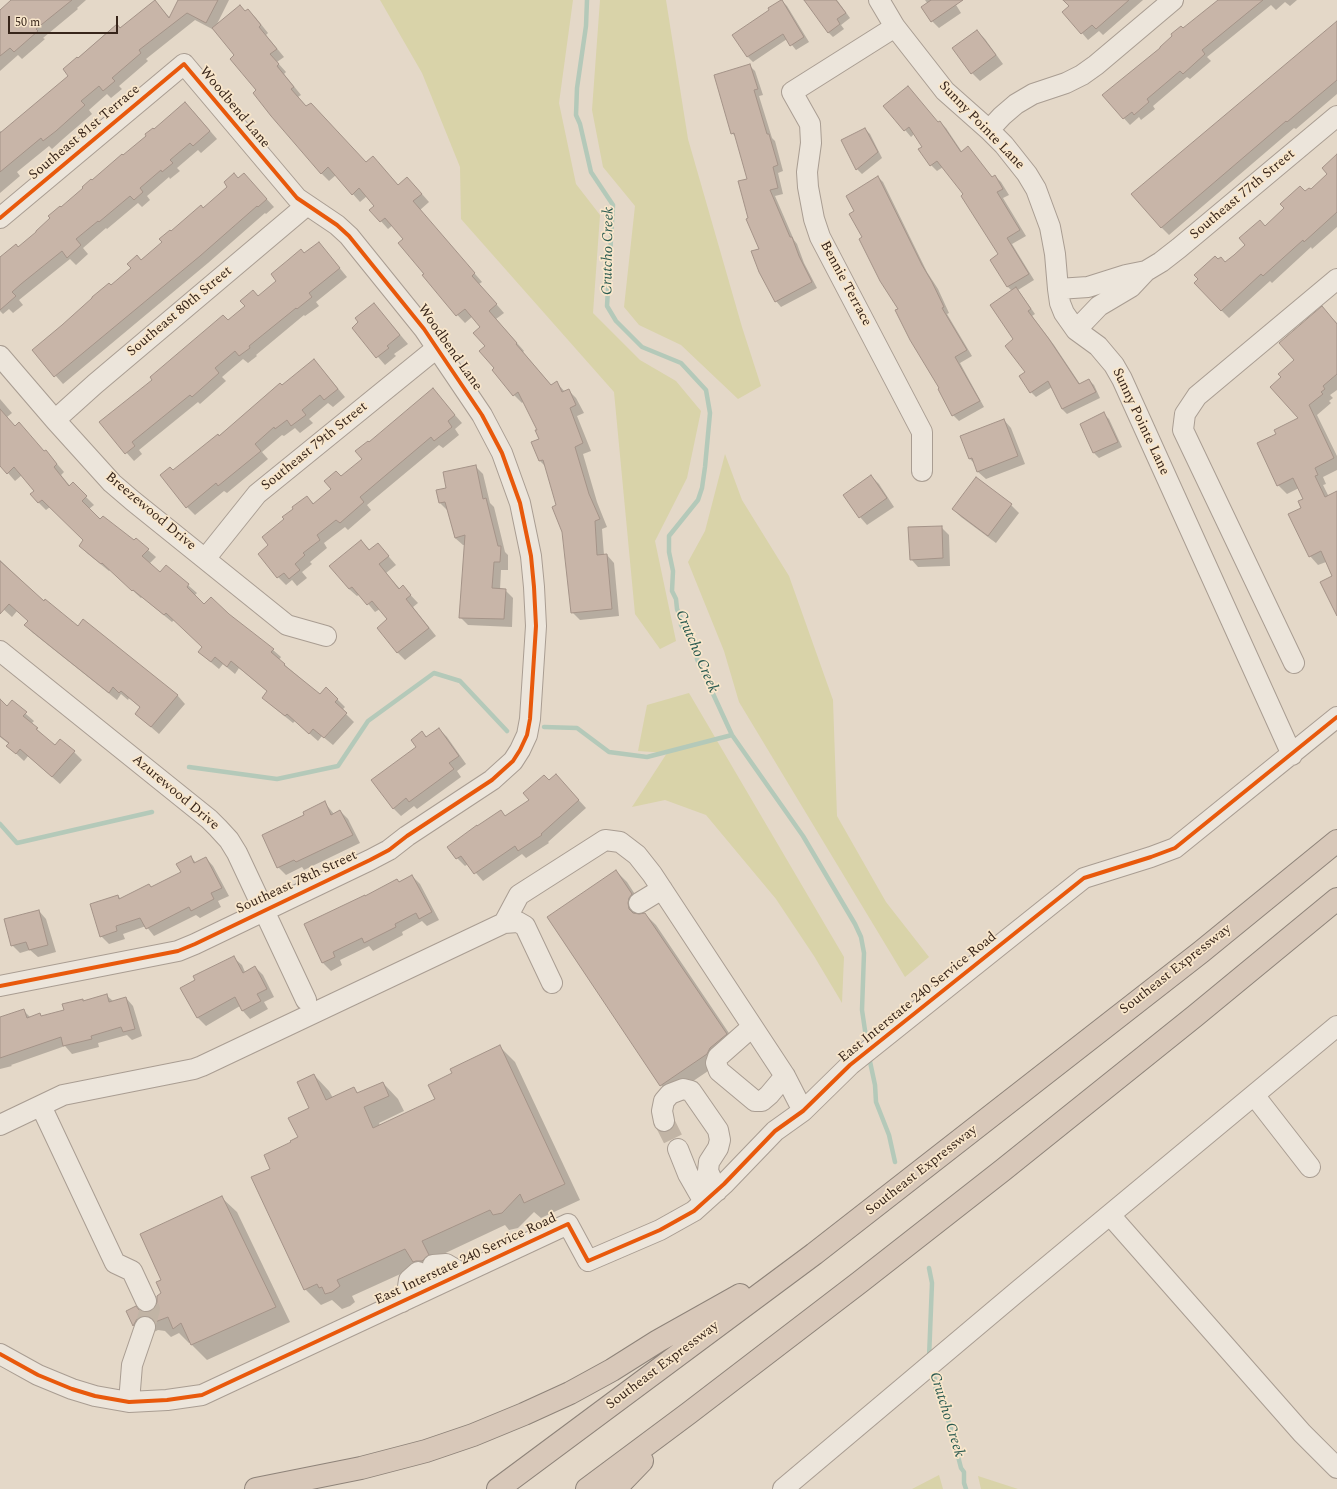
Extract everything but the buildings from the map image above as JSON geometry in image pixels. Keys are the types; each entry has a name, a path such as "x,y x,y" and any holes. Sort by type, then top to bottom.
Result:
{"highway":[{"name":"Southeast Expressway","path":"498,1489 814,1254 1170,976 1337,841"},
{"path":"587,1489 860,1282 1009,1165 1195,1016 1337,899"},
{"path":"256,1489 361,1468 426,1451 473,1435 524,1414 570,1393 605,1374 658,1341 814,1254"},
{"path":"615,1489 689,1413"}],"street":[{"name":"Sunny Pointe Lane","path":"879,0 895,27 945,91 989,130 1016,159 1036,188 1050,227 1055,254 1058,289 1064,313 1076,330 1098,346 1114,365 1122,379 1292,755"},
{"path":"989,130 1016,104 1033,94 1082,75 1173,0"},
{"name":"Bennie Terrace","path":"895,27 792,92 810,124 811,143 807,172 808,187 814,219 820,237 922,432 922,471"},
{"name":"Woodbend Lane","path":"184,64 297,198 337,225 349,236 438,347 482,415 502,453 520,503 532,556 536,626 532,698"},
{"name":"Southeast 81st Terrace","path":"0,218 184,64"},
{"name":"Southeast 77th Street","path":"1076,330 1099,306 1130,287 1146,271 1179,248 1337,116"},
{"name":"Southeast 80th Street","path":"55,420 95,384 307,205"},
{"name":"Southeast 77th Street","path":"1058,289 1088,287 1126,275 1146,271"},
{"path":"1294,663 1183,430 1185,414 1197,396 1337,279"},
{"path":"1096,284 1104,303"},
{"name":"Southeast 79th Street","path":"205,559 257,494 438,347"},
{"name":"Breezewood Drive","path":"0,356 112,483 287,625 326,636"},
{"name":"Azurewood Drive","path":"0,651 209,819 229,840 237,853 306,1000"},
{"name":"Southeast 78th Street","path":"0,986 178,951 350,870 389,850 407,836 492,780 505,769 520,750 527,735 532,698"},
{"name":"East Interstate 240 Service Road","path":"0,1354 38,1375 72,1389 96,1396 129,1402 167,1400 202,1395 568,1224 588,1261 660,1230 694,1211 711,1196 775,1131 803,1111 850,1065 1084,878 1175,848 1292,755 1337,717"},
{"path":"504,923 519,895 605,840 620,842 637,855 652,874 785,1076 803,1111"},
{"path":"642,908 665,894"},
{"path":"0,1125 63,1095 194,1069 202,1066 504,923 518,922 525,926 552,983"},
{"path":"783,1489 1337,1026"},
{"path":"752,1027 718,1057 716,1063 719,1071 755,1101 762,1100 769,1095 785,1076"},
{"path":"664,1121 662,1111 664,1100 670,1094 683,1089 690,1090 718,1130 720,1140 718,1148 709,1162 708,1171 711,1196"},
{"path":"1254,1095 1310,1167"},
{"path":"41,1106 115,1263 132,1271 146,1301"},
{"path":"709,1162 681,1156 688,1174 711,1196"},
{"path":"1110,1215 1297,1427 1337,1468"},
{"path":"402,1302 407,1294 409,1280 426,1268 446,1264 458,1271 465,1272"},
{"path":"129,1402 132,1365 146,1327"}],"shaded area":[{"path":"380,0 573,0 559,103 576,184 600,215 593,313 640,360 676,381 701,411 687,478 655,541 676,641 660,649 635,614 614,392 461,219 460,167 422,73"},
{"path":"600,0 666,0 688,139 742,327 761,386 738,399 681,345 639,325 624,307 635,206 603,167 592,110"},
{"path":"725,454 742,500 789,576 833,700 837,816 886,902 929,957 905,977 739,702 724,651 688,562 705,531"},
{"path":"689,693 844,957 842,1003 814,956 776,899 706,815 665,800 632,807 667,753 638,751 647,705"},
{"path":"939,1475 943,1489 912,1489"},
{"path":"978,1476 1018,1489 981,1489"}],"waterway":[{"name":"Crutcho Creek","path":"587,0 586,26 577,88 576,115 580,124 591,172 613,205 607,306 616,321 642,347 681,363 706,390 710,413 702,488 698,500 669,536 669,552 673,571 672,591 676,599 677,609 681,618 681,625 697,650 697,659 732,735 803,836 855,924 861,937 864,953 862,1010 867,1044"},
{"path":"189,767 277,779 338,766 368,721 434,673 460,681 507,731"},
{"path":"544,727 577,728 609,752 647,757 732,735"},
{"path":"0,824 17,843 152,812"},
{"name":"Crutcho Creek","path":"869,1057 875,1085 876,1102 889,1135 895,1162"},
{"name":"Crutcho Creek","path":"929,1268 932,1283 929,1358"},
{"name":"Crutcho Creek","path":"931,1371 935,1379 936,1391 950,1425 961,1468 964,1472 964,1483 966,1489"}],"tunnel":[{"path":"664,1121 678,1149"},
{"path":"145,1327 150,1309 146,1301"}],"cycle path":[{"path":"0,218 184,64 297,198 337,225 349,236 424,329 482,415 502,453 520,503 531,556 536,626 530,719 527,735 513,761 492,780 407,836 389,850 178,951 0,986"},
{"path":"0,1354 38,1375 72,1389 95,1396 129,1402 167,1400 202,1395 568,1224 588,1261 660,1230 694,1211 724,1184 775,1131 803,1111 850,1065 1084,878 1175,848 1337,717"}]}
